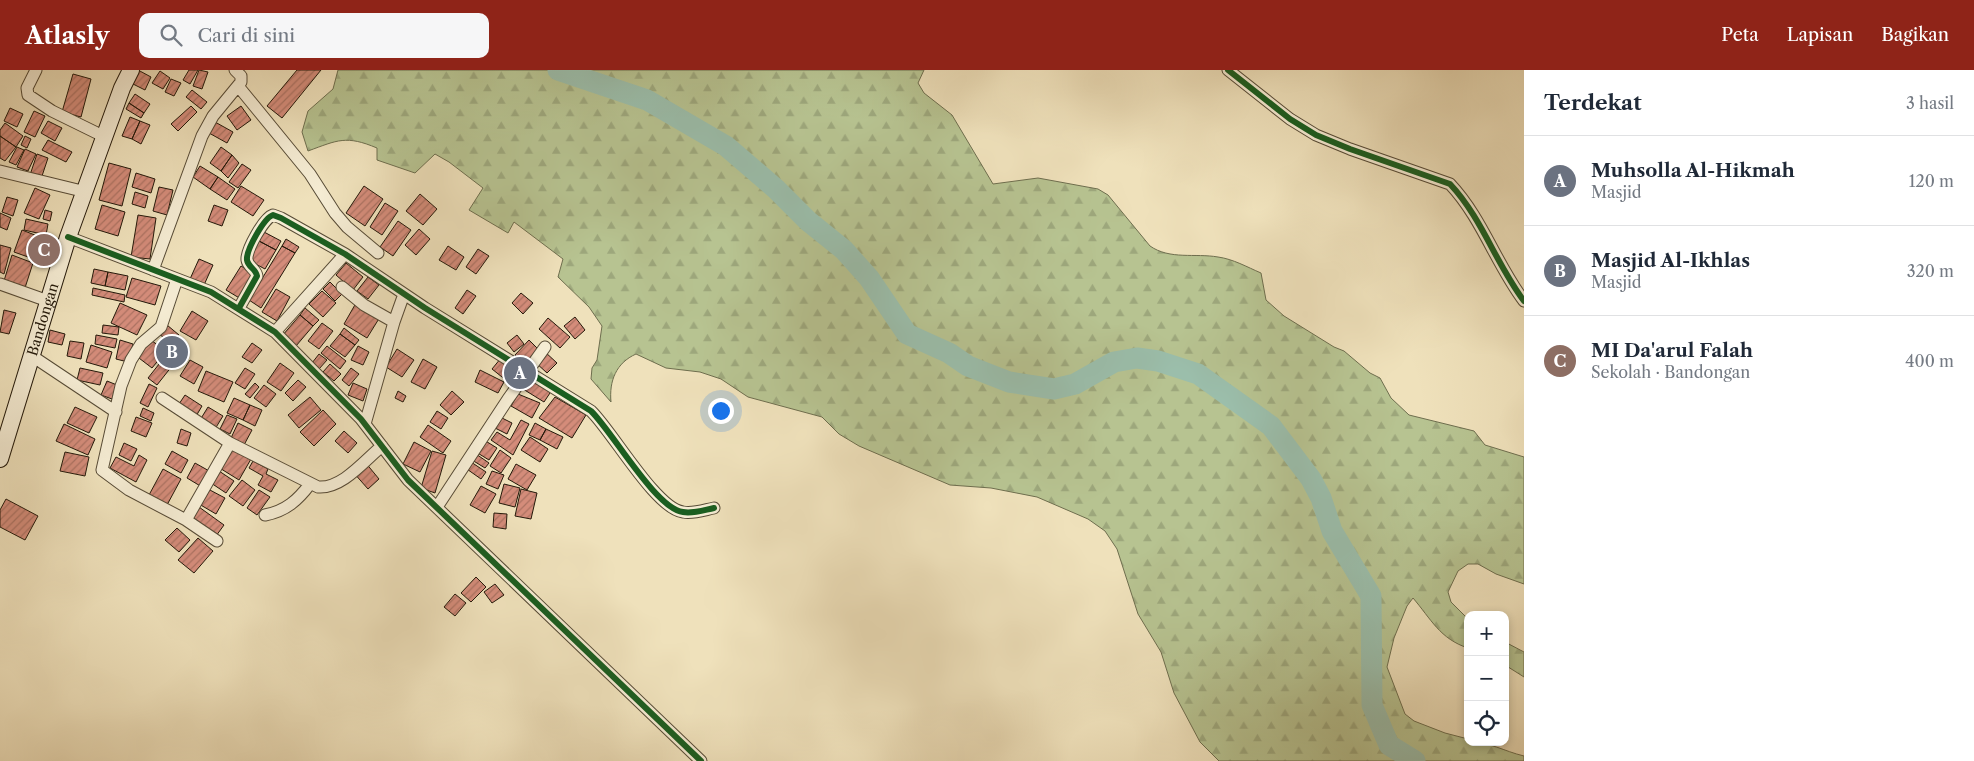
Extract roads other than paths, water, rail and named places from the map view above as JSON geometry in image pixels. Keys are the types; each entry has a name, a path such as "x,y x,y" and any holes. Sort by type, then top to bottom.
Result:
{"street":[{"path":"36,70 27,88 28,96 52,111 105,137"},
{"name":"Bandongan","path":"0,459 68,237 131,70"},
{"path":"153,270 202,136 213,116 238,86 242,78 235,70"},
{"path":"1228,70 1290,119 1316,135 1450,184 1460,194 1514,288 1524,301"},
{"path":"238,86 310,174 334,213 347,227 378,253"},
{"path":"0,171 86,192"},
{"path":"239,308 257,276 256,271 249,266 247,256 261,226 271,215 290,222 345,254 404,294 596,416 629,461 670,506 683,512 714,508"},
{"path":"68,237 211,292 275,332 365,424 408,480 701,761"},
{"path":"275,332 345,254"},
{"path":"177,279 161,326 141,344 131,360 121,386 102,468 103,472 150,502 186,520 217,541"},
{"path":"0,284 48,302"},
{"path":"342,287 364,305 394,322"},
{"path":"365,424 394,322 404,294"},
{"path":"437,507 545,347"},
{"path":"32,356 116,412"},
{"path":"162,398 230,443 310,484 324,488 338,482 382,446"},
{"path":"186,520 230,443"},
{"path":"265,515 286,508 298,500 310,484"}],"waterway":[{"path":"558,70 647,100 726,146 776,189 808,221 844,250 869,278 907,334 949,353 968,366 1009,382 1054,389 1075,384 1114,362 1137,358 1158,361 1198,374 1271,426 1311,479 1321,498 1332,531 1371,596 1372,705 1389,745 1415,761"}],"place":[{"name":"MI Da'arul Falah","path":"44,250"},
{"name":"Masjid Al-Ikhlas","path":"172,352"},
{"name":"Muhsolla Al-Hikmah","path":"520,373"}]}
